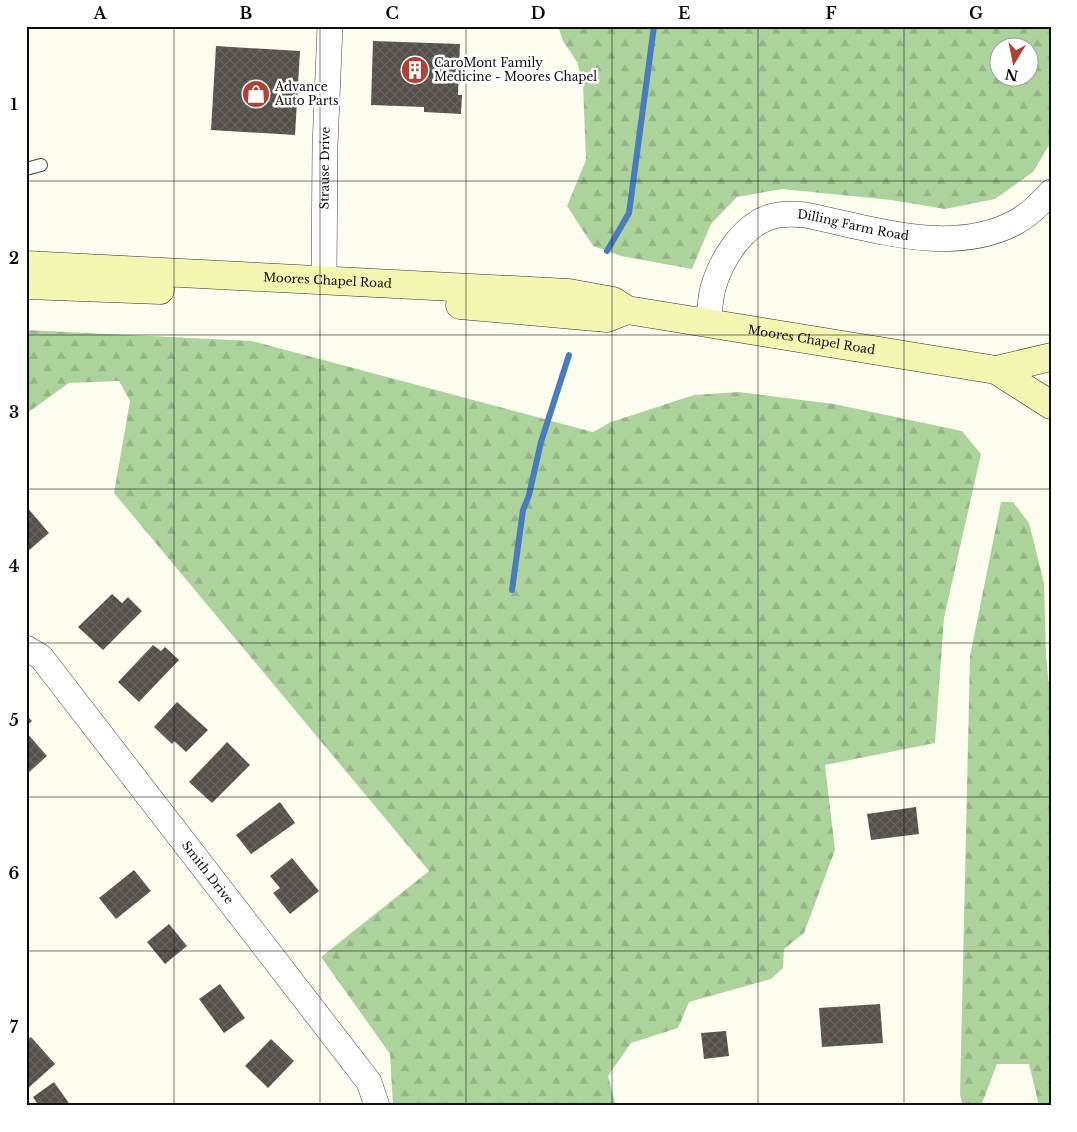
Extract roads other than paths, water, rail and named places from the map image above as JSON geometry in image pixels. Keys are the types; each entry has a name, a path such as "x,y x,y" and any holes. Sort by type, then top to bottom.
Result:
{"main road":[{"name":"Moores Chapel Road","path":"26,265 569,293 613,301 627,310 996,370 1051,357"},
{"name":"Moores Chapel Road","path":"26,285 374,299 607,318 627,310"},
{"name":"Moores Chapel Road","path":"996,370 1051,405"}],"street":[{"name":"Strause Drive","path":"324,279 325,146 330,26"},
{"name":"Dilling Farm Road","path":"708,323 713,288 727,257 739,238 753,226 770,217 786,214 805,215 903,234 948,238 964,237 996,231 1017,222 1051,192"},
{"name":"Smith Drive","path":"26,648 41,658 318,1015 369,1082 377,1106"}],"lane":[{"path":"26,169 41,165"}],"waterway":[{"path":"607,251 629,213 654,26"},
{"path":"512,590 523,510 529,495 541,442 569,355"}],"place":[{"name":"CaroMont Family Medicine - Moores Chapel","path":"415,70"},
{"name":"Advance Auto Parts","path":"256,94"}]}
